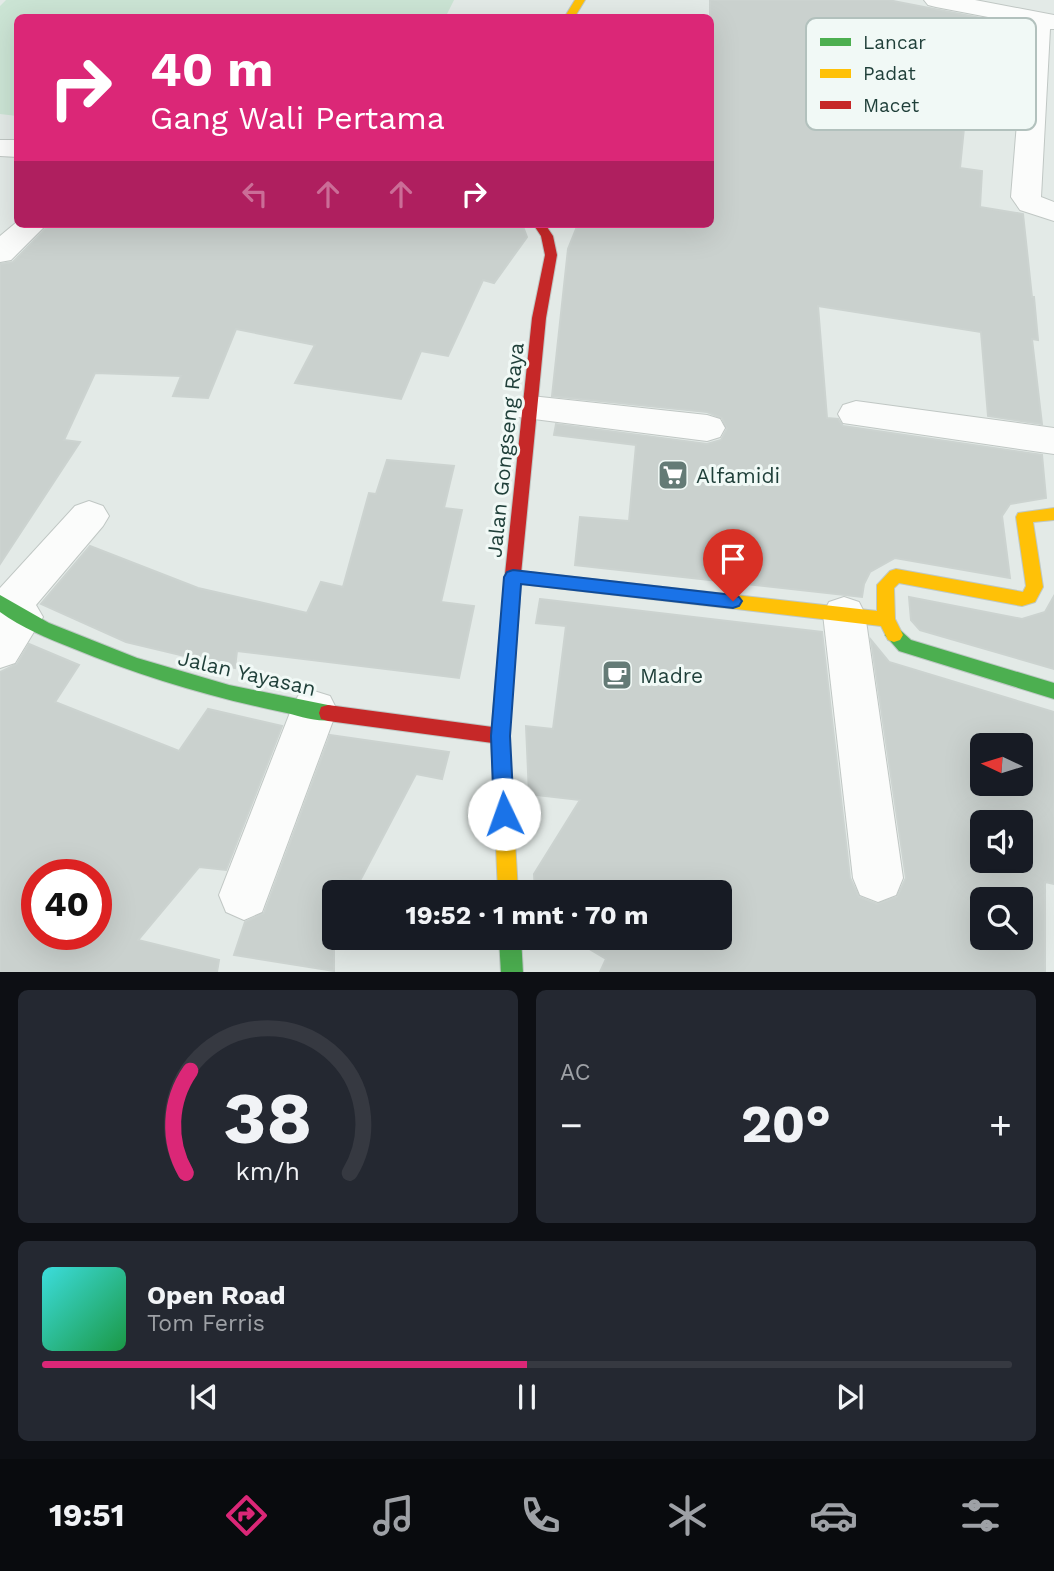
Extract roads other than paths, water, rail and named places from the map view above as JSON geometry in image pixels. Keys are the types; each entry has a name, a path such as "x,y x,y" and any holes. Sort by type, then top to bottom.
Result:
{"street":[{"path":"936,0 1035,18"},
{"path":"1036,108 1046,20"},
{"path":"1034,130 1026,197 1031,204 1054,219"},
{"path":"0,253 28,228"},
{"name":"Jalan Gongseng Raya","path":"507,880 500,736 539,318 551,255 547,236 542,228"},
{"path":"531,408 707,428"},
{"path":"856,414 1054,441"},
{"path":"878,878 864,616 885,585 896,576 1022,599 1029,597 1035,587 1024,517 1054,514"},
{"path":"7,620 89,516"},
{"path":"513,577 864,616 905,646 1054,691"},
{"name":"Jalan Yayasan","path":"7,620 122,663 242,695 314,710 500,736"},
{"path":"244,895 314,710"},
{"path":"511,950 512,972"}],"place":[{"name":"Alfamidi","path":"673,475"},
{"name":"Madre","path":"617,675"}]}
